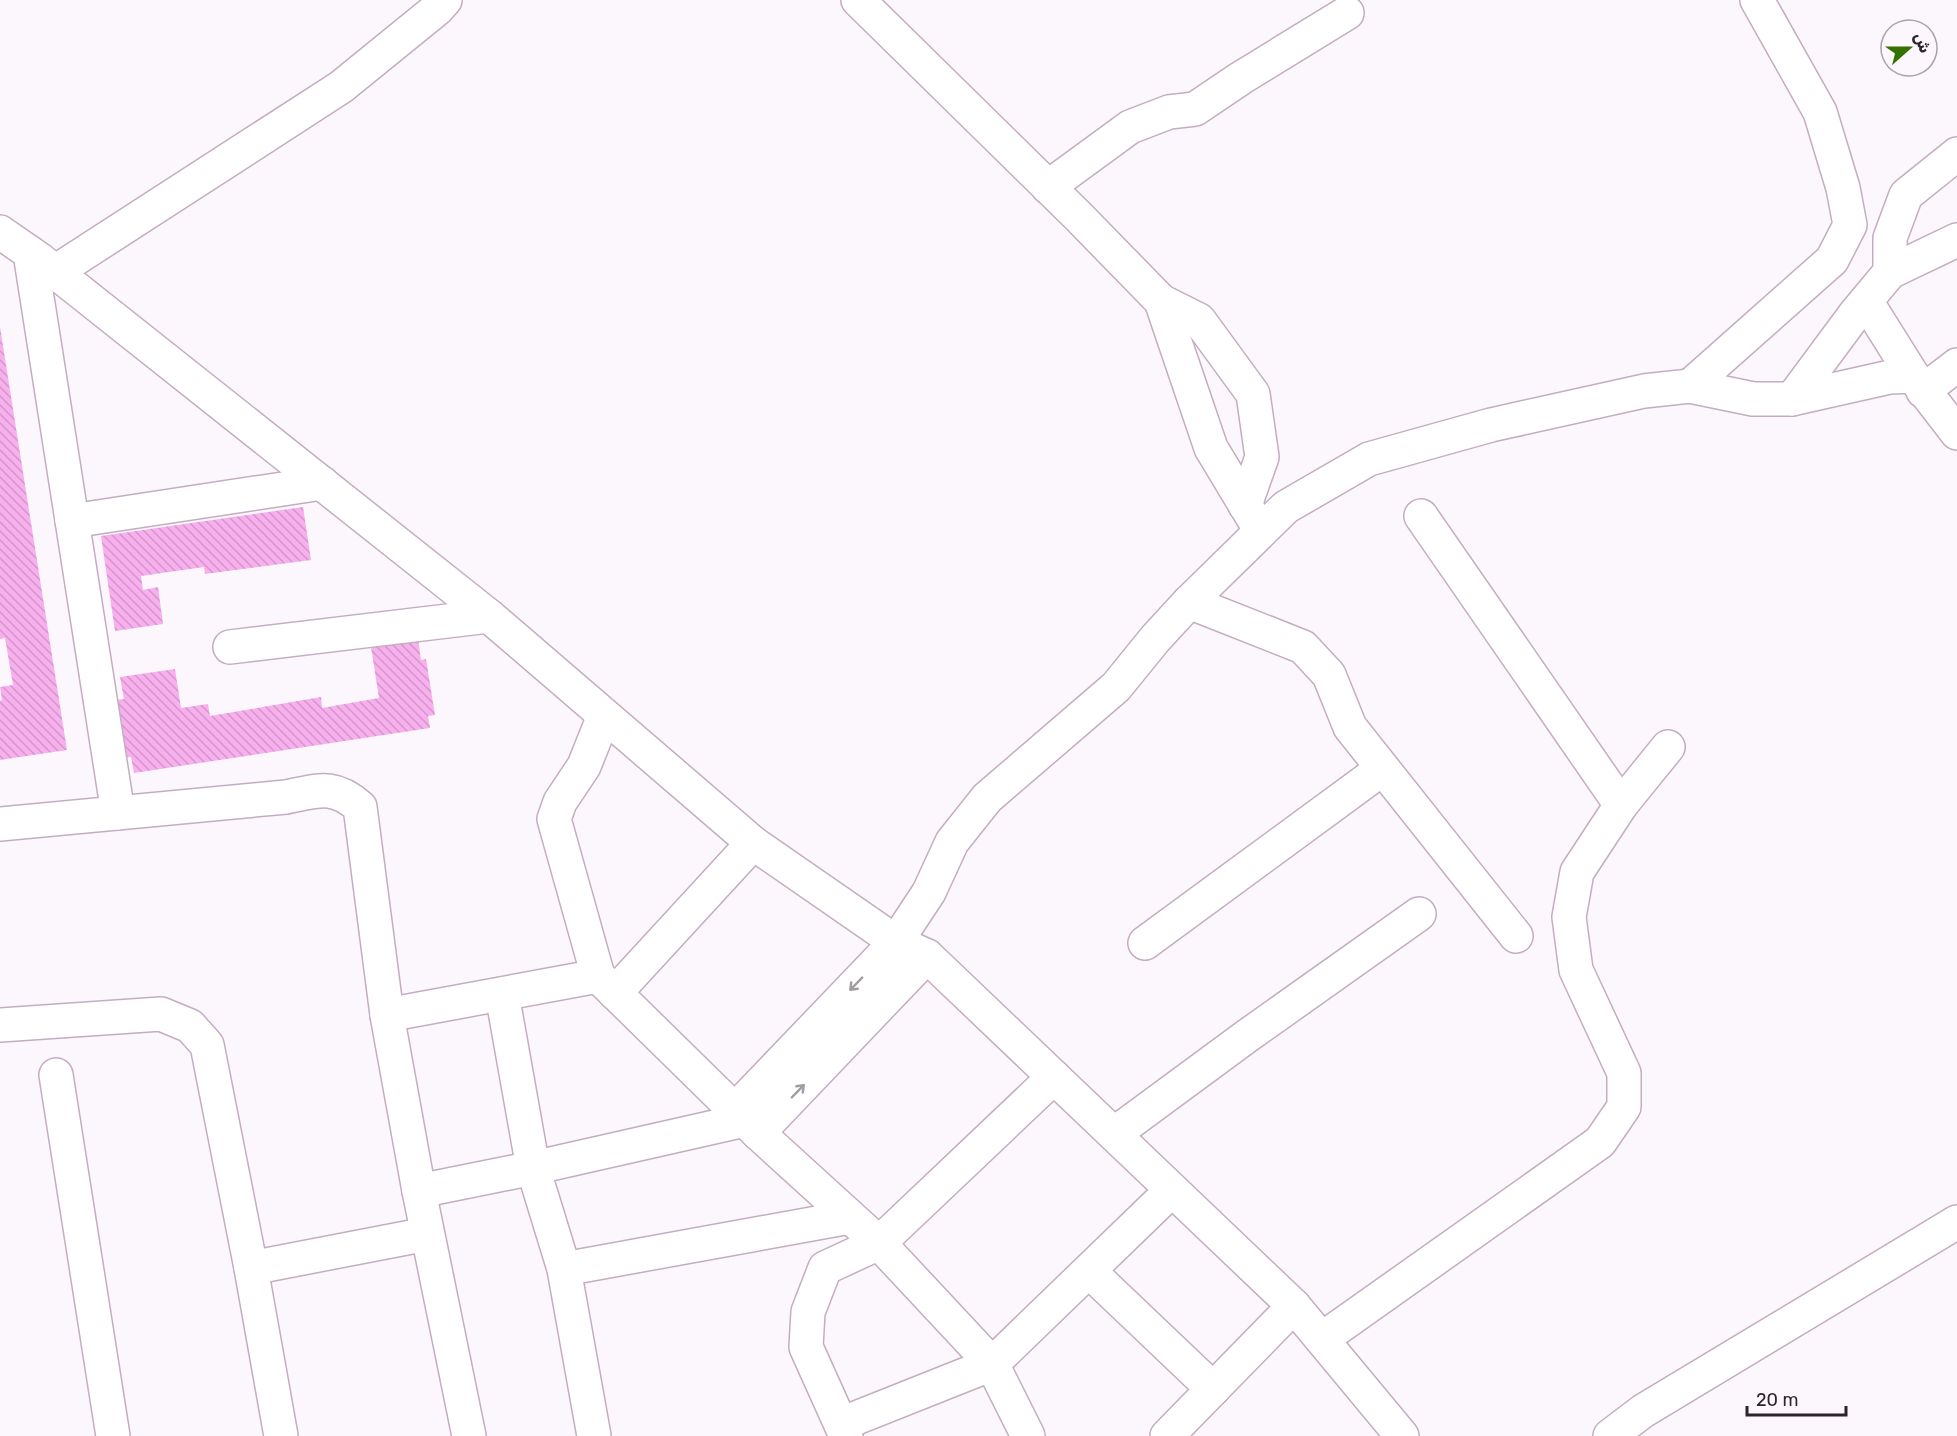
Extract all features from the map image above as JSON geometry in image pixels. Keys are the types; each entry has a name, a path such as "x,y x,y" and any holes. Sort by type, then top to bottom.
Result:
{"street":[{"path":"56,272 341,87 445,0"},
{"path":"746,1121 896,942 929,892 952,842 987,798 1116,687 1189,602 1253,518 1262,457 1253,394 1199,320 1161,301 858,0"},
{"path":"1690,386 1832,260 1850,225 1843,188 1820,112 1757,0"},
{"path":"1048,187 1130,127 1169,112 1195,109 1347,13"},
{"path":"1890,272 1890,238 1906,195 1957,154"},
{"path":"0,232 56,272 489,616 753,843 896,942 927,956 1294,1306 1401,1436"},
{"path":"1792,399 1890,272 1957,240"},
{"path":"30,253 118,813"},
{"path":"1161,301 1211,448 1253,518"},
{"path":"1866,301 1918,383 1957,434"},
{"path":"1253,518 1286,507 1369,459 1491,425 1644,392 1690,386 1753,399 1792,399 1890,377 1918,383 1957,365"},
{"path":"72,521 322,483"},
{"path":"1421,516 1621,805"},
{"path":"1189,602 1303,647 1329,675 1350,727 1516,936"},
{"path":"230,647 489,616"},
{"path":"604,716 584,766 560,802 554,819 606,984 746,1121 879,1244 992,1364 1028,1436"},
{"path":"1322,1339 1600,1142 1624,1107 1624,1073 1576,970 1569,917 1577,872 1621,805 1668,747"},
{"path":"1145,943 1382,769"},
{"path":"0,824 328,790 347,795 360,807 387,1015 419,1191 469,1436"},
{"path":"387,1015 501,994 606,984 753,843"},
{"path":"1114,1134 1419,914"},
{"path":"419,1191 746,1121 927,956"},
{"path":"501,994 533,1168 564,1269 594,1436"},
{"path":"0,1025 161,1014 190,1026 207,1045 281,1436"},
{"path":"56,1075 113,1436"},
{"path":"1054,1077 879,1244 825,1268 808,1312 806,1347 844,1430 992,1364 1172,1190"},
{"path":"564,1269 850,1216"},
{"path":"1610,1436 1643,1411 1957,1222"},
{"path":"250,1268 428,1234"},
{"path":"1089,1271 1213,1389"},
{"path":"1167,1436 1294,1306"}],"building":[{"path":"0,327 67,750 0,760 0,701 2,700 0,687 13,685 5,638 0,639"},
{"path":"303,507 311,560 205,574 204,567 141,576 143,590 158,587 163,624 115,631 101,536"},
{"path":"418,639 421,660 426,659 435,715 428,716 430,728 134,773 131,757 124,757 116,700 124,699 120,677 175,669 181,708 208,704 210,716 321,697 322,708 379,698 371,647"}]}
